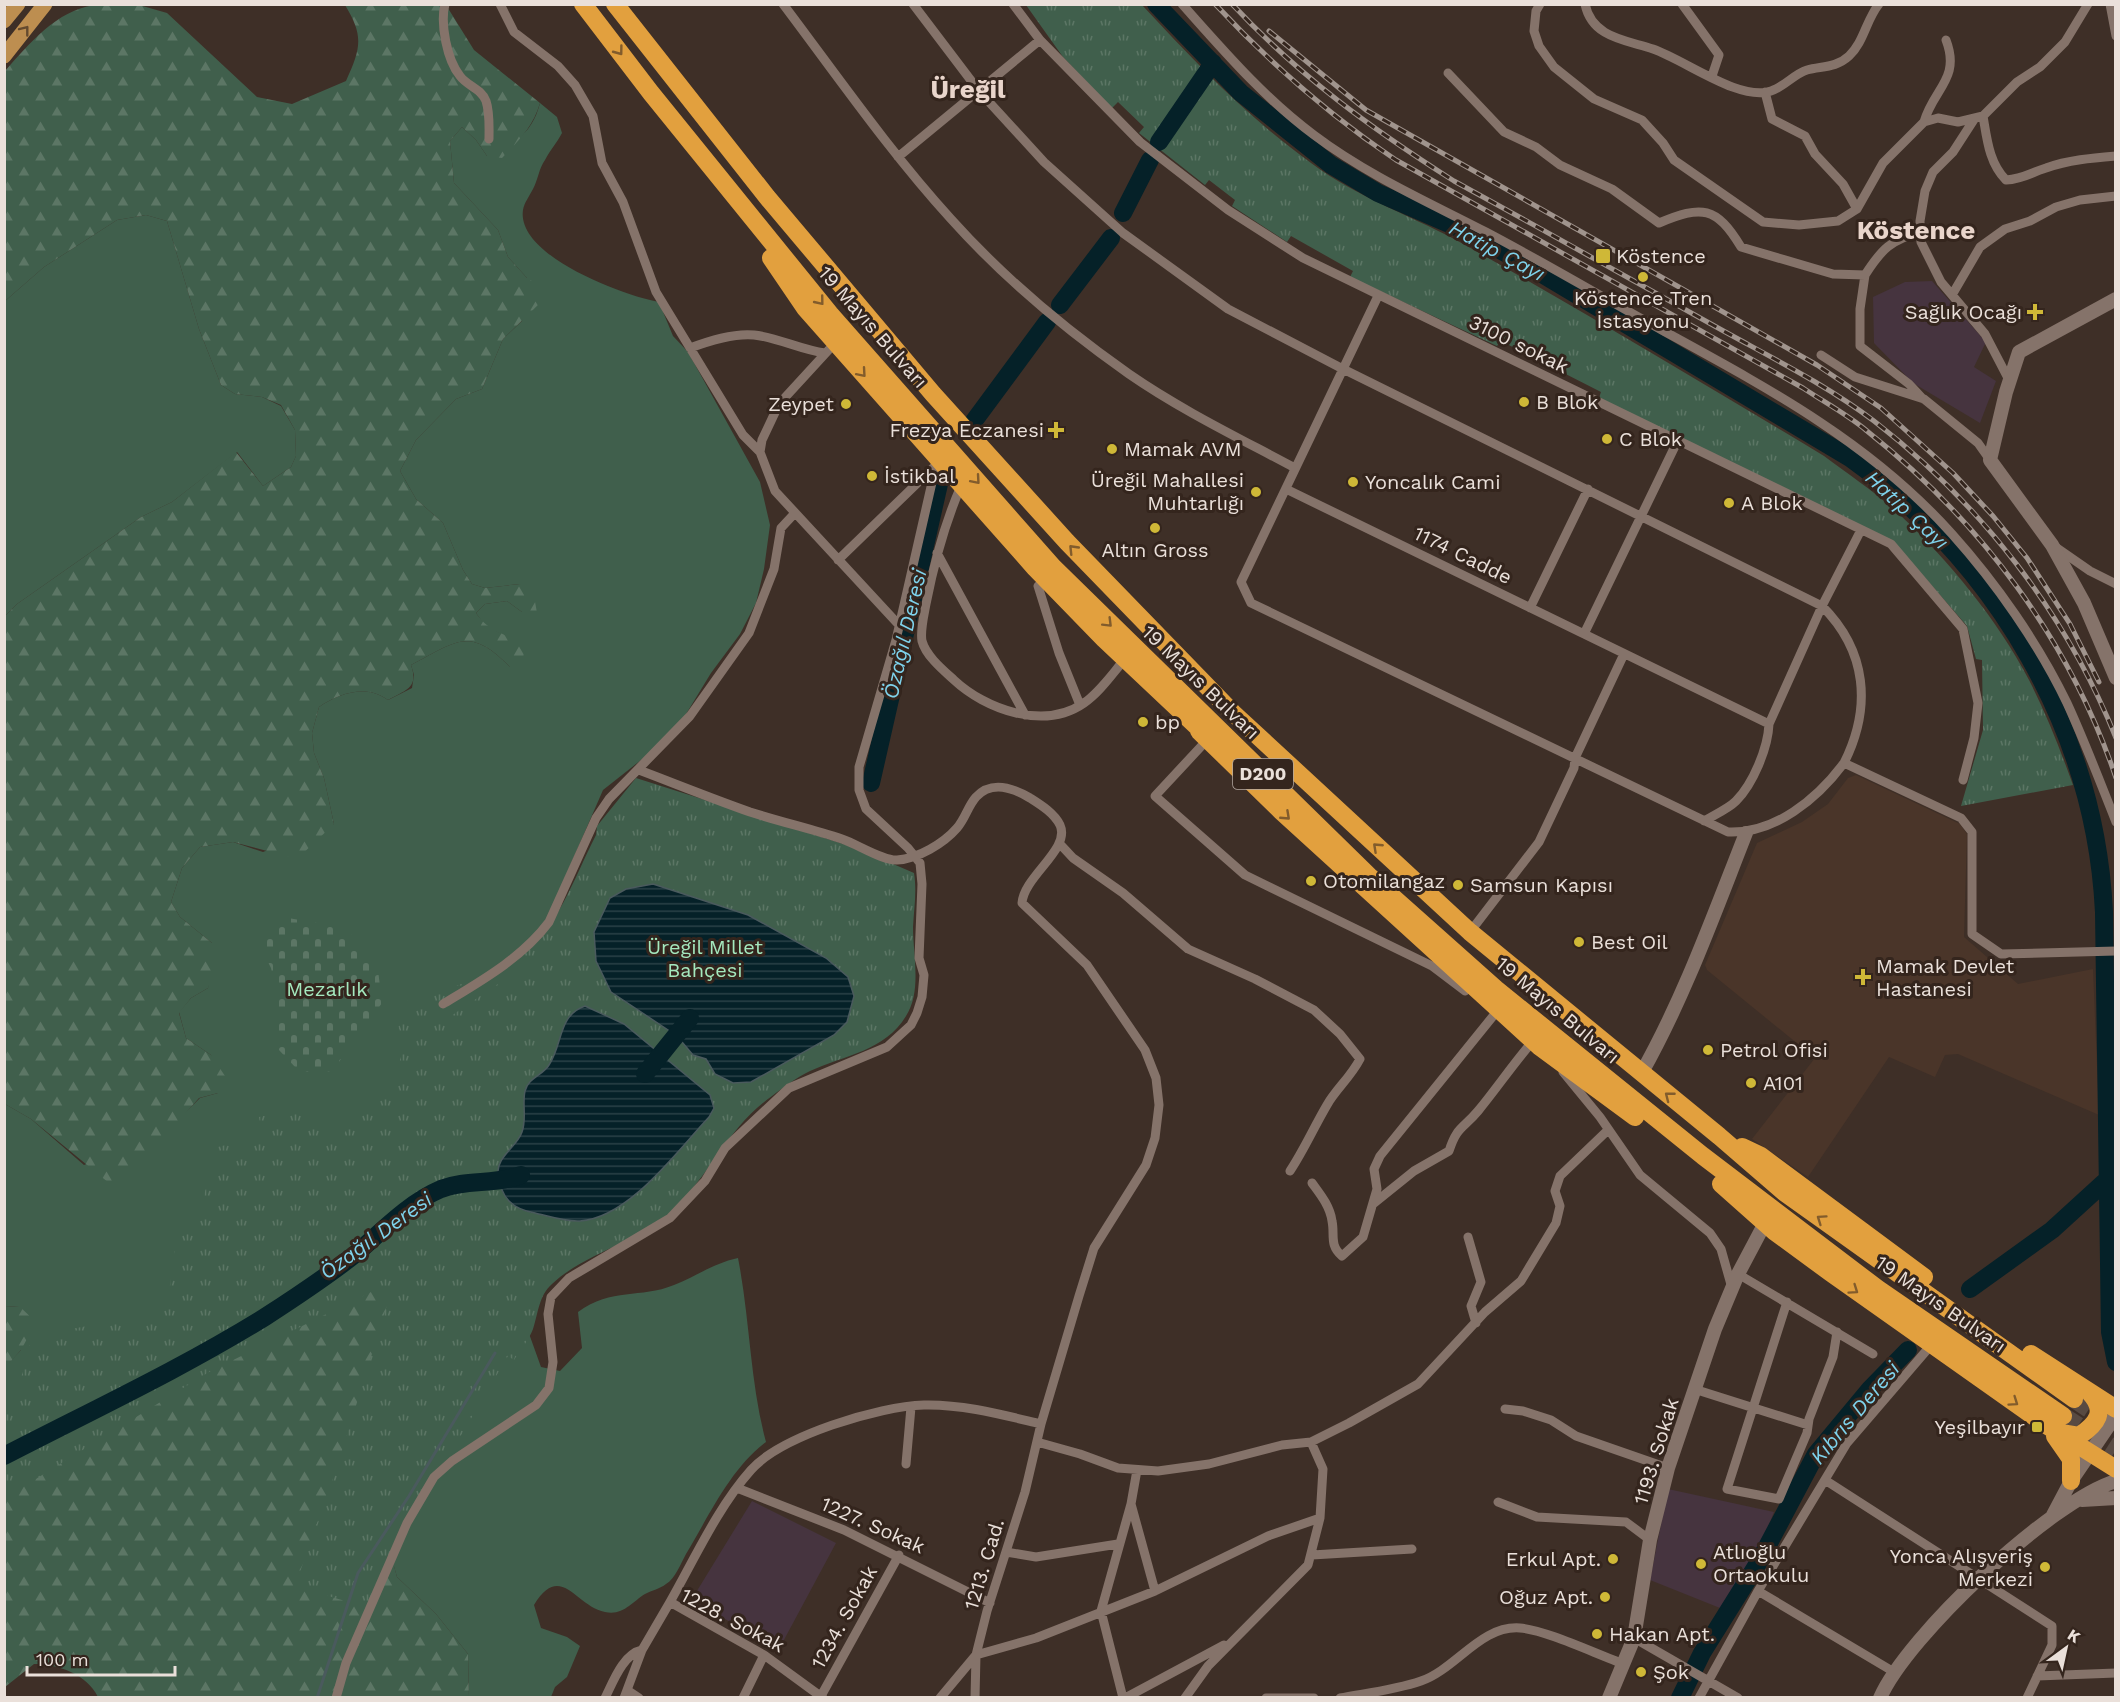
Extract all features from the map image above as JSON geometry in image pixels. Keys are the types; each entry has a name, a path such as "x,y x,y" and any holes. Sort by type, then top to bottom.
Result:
{"highway":[{"name":"19 Mayıs Bulvarı","path":"583,4 830,314 1053,567 1283,794 1369,876 1594,1071 1878,1289 2063,1416"},
{"name":"19 Mayıs Bulvarı","path":"616,6 767,197 903,358 1066,542 1233,712 1470,932 1719,1136 1761,1156 2018,1345 2080,1394 2115,1409"},
{"path":"743,207 771,257 830,348 905,422 938,463 1035,568 1281,811 1540,1046 1674,1146 1766,1223 2046,1425 2115,1469"},
{"path":"905,422 930,428"},
{"path":"1204,735 1283,794"},
{"path":"2046,1425 2066,1435 2079,1436 2093,1427 2100,1413 2098,1402 2080,1394"},
{"path":"2046,1425 2071,1459 2072,1481"}],"main road":[{"path":"4,21 18,4"},
{"path":"4,56 45,4"}],"street":[{"path":"445,4 441,19 455,68 460,78 477,88 486,100 489,139"},
{"path":"500,4 514,32 558,66 575,85 593,116 602,163 623,202 656,292 743,435 760,452 775,491 898,625"},
{"path":"783,4 898,157 951,220 1004,274 1062,324 1130,375 1187,410 1295,468"},
{"path":"914,4 979,91 1044,162 1123,233 1228,309 1341,368 1822,606 1846,636 1857,660 1862,689 1860,723 1855,741 1844,763 1827,786 1782,818 1746,833 1728,832 1251,603 1241,582 1341,368 1378,296"},
{"name":"3100 sokak","path":"1013,4 1040,40 1140,142 1228,210 1303,258 1677,442 1891,544 1963,629 1978,703 1974,738 1963,780"},
{"path":"1182,4 1239,67 1286,112 1346,157 1389,183 1544,262 1790,400 1845,437 1906,489 1952,533 1991,583 2035,646 2066,702 2115,822"},
{"path":"1540,4 1536,11 1534,31 1539,46 1554,67 1594,99 1642,120 1663,143 1674,160 1763,222 1799,225 1838,221 1857,209 1883,163 1924,123 1938,118 1958,122 1979,117"},
{"path":"1585,4 1596,25 1608,36 1655,50 1712,76 1731,88 1754,94 1772,91 1806,70 1829,68 1848,57 1858,45 1879,4"},
{"path":"1682,4 1719,55 1712,76"},
{"path":"2010,380 1985,334 1941,282 1921,242 1925,191 1933,172 1953,152 1979,117 2017,82 2040,67 2065,42 2088,4"},
{"path":"2110,4 2115,36"},
{"path":"898,157 1040,40"},
{"path":"1924,123 1929,106 1940,94 1947,77 1952,56 1946,40"},
{"path":"1448,73 1504,132 1536,147 1560,165 1612,189 1659,223 1687,211 1708,211 1728,226 1741,247 1833,274 1865,275"},
{"path":"1765,92 1767,109 1772,119 1805,136 1815,154 1843,184 1857,209"},
{"path":"1979,117 1996,170 2006,180 2024,178 2044,168 2070,161 2115,156"},
{"path":"1952,295 1980,247 2005,229 2030,221 2056,207 2115,196"},
{"path":"1921,232 1900,237 1879,254 1865,275 1860,309 1860,346 1978,443 2052,545 2084,603 2115,678"},
{"path":"1990,460 2019,352 2115,299"},
{"path":"690,348 713,340 753,334 802,350 830,348"},
{"path":"760,452 762,440 779,404 830,348"},
{"path":"1821,355 1855,377 1924,399"},
{"path":"1584,634 1677,442"},
{"path":"838,560 938,463"},
{"path":"336,1698 346,1663 398,1544 434,1477 452,1461 536,1405 546,1394 553,1362 548,1314 551,1297 569,1278 670,1218 705,1180 725,1148 789,1088 887,1047 911,1025 922,997 924,975 919,950 922,884 920,863 866,809 859,790 859,766 898,625 938,463"},
{"path":"961,486 945,523 924,613 922,641 929,655 968,693 992,706 1025,715 1056,714 1080,705 1098,690 1125,659"},
{"name":"1174 Cadde","path":"1286,489 1769,724"},
{"path":"1530,608 1588,489"},
{"path":"443,1004 491,974 538,937 549,922 596,818 609,800 690,716 749,633 774,569 781,528 795,513"},
{"path":"1704,821 1735,803 1751,780 1768,735 1769,724 1822,606 1861,530"},
{"path":"2052,545 2090,571 2115,584"},
{"path":"937,553 1025,715"},
{"path":"1038,586 1052,632 1080,705"},
{"path":"1470,932 1539,842 1624,654"},
{"path":"1204,735 1155,796 1245,875 1432,966 1465,991"},
{"path":"1844,763 1961,818 1972,832 1972,934 2001,954 2115,951"},
{"path":"639,770 750,811 844,839 891,859 914,856 946,839 958,827 976,798 985,791 999,786 1016,790 1047,809 1060,825 1062,834 1059,843 1073,858 1123,893 1188,950 1255,979 1314,1010 1341,1034 1360,1059 1350,1078 1328,1103 1307,1145 1290,1171"},
{"path":"1641,1074 1658,1044 1689,975 1746,833"},
{"name":"1213. Cad.","path":"975,1698 976,1655 990,1603 1026,1492 1041,1424 1094,1248 1146,1165 1155,1138 1159,1105 1156,1078 1138,1040 1087,965 1022,903 1023,892 1028,882 1059,843"},
{"path":"1312,1183 1327,1204 1333,1222 1332,1240 1341,1256 1363,1238 1377,1189 1374,1169 1380,1156 1498,1010"},
{"path":"1373,1204 1414,1171 1449,1151 1455,1132 1477,1113 1509,1069 1540,1046 1608,1130 1640,1175 1710,1233 1721,1249 1732,1288"},
{"path":"1037,1442 1118,1468 1158,1471 1209,1464 1282,1445 1311,1442 1418,1384 1476,1323 1521,1281 1556,1223 1560,1206 1555,1191 1560,1176 1608,1130"},
{"name":"1193. Sokak","path":"1609,1698 1634,1638 1650,1540 1668,1468 1732,1288 1766,1223"},
{"path":"1468,1237 1481,1282 1471,1306 1476,1323"},
{"path":"1738,1274 1873,1354"},
{"path":"1787,1302 1727,1489 1779,1499 1833,1357 1837,1332"},
{"path":"1699,1698 1758,1591 1847,1443 1932,1344"},
{"path":"1695,1389 1808,1425"},
{"path":"2080,1394 2115,1399"},
{"path":"906,1464 911,1407"},
{"path":"670,1602 737,1488 753,1467 784,1444 846,1420 911,1407 955,1407 1041,1424"},
{"path":"1505,1409 1523,1411 1576,1436 1668,1468"},
{"path":"2052,1516 2115,1415"},
{"path":"1185,1698 1208,1666 1308,1565 1320,1518 1323,1469 1311,1442"},
{"path":"1137,1470 1131,1504 1101,1611 1124,1698 1231,1642"},
{"path":"1825,1480 1977,1580 2030,1610 2052,1626 2052,1645 2027,1698"},
{"path":"1880,1698 1894,1672 1935,1623 1977,1580 2052,1516 2115,1481"},
{"name":"1227. Sokak","path":"737,1488 844,1530 899,1555 990,1603"},
{"path":"2080,1500 2115,1498"},
{"path":"1498,1502 1537,1517 1626,1522 1650,1540"},
{"path":"1131,1504 1155,1592"},
{"path":"940,1698 976,1655 1036,1638 1155,1592 1268,1536 1320,1518"},
{"path":"1006,1552 1036,1557 1118,1544"},
{"path":"1312,1555 1412,1549"},
{"name":"1234. Sokak","path":"822,1697 899,1555"},
{"path":"1758,1591 1894,1672"},
{"name":"1228. Sokak","path":"642,1650 670,1602 764,1655 822,1697"},
{"path":"1340,1698 1422,1681 1441,1672 1490,1635 1504,1629 1521,1628 1537,1632 1624,1664"},
{"path":"1634,1638 1738,1698"},
{"path":"605,1698 634,1651 642,1650 626,1694 639,1698"},
{"path":"743,1698 764,1655"},
{"path":"2037,1676 2115,1673"},
{"path":"1266,1698 1314,1698"}],"shaded area":[{"path":"1932,281 1986,342 1974,367 1996,381 1980,423 1913,383 1874,343 1873,297 1905,282"},
{"name":"Mamak Devlet Hastanesi","path":"1856,775 1960,824 1967,834 1964,937 2018,984 2093,969 2099,1115 1958,1054 1945,1055 1935,1077 1889,1057 1808,1177 1752,1139 1815,1058 1707,970 1705,965 1757,843 1802,822 1828,804 1848,778"},
{"name":"Atlıoğlu Ortaokulu","path":"1668,1489 1774,1512 1760,1547 1720,1608 1650,1580"},
{"path":"752,1501 836,1543 778,1651 692,1599"}],"green space":[{"path":"94,5 139,5 167,13 257,97 292,104 346,81 355,60 358,34 345,5 446,5 474,50 540,103 529,126 502,158 487,156 476,140 462,127 450,141 454,183 498,230 508,257 527,278 545,289 540,303 503,339 482,389 456,399 416,440 400,471 416,499 443,523 463,570 472,584 485,588 520,584 534,596 537,613 522,612 507,601 485,604 476,613 487,625 525,648 523,658 510,667 484,646 473,642 451,644 411,665 412,684 405,691 388,700 380,695 362,691 344,694 327,702 319,707 312,733 314,753 324,778 334,824 297,859 233,842 200,847 182,868 171,902 180,917 212,943 214,969 208,988 191,998 179,1013 186,1038 211,1055 229,1082 218,1093 199,1098 147,1157 109,1183 31,1119 5,1104 5,616 17,604 141,517 172,502 236,452 263,486 291,467 296,456 295,430 281,405 262,397 235,394 221,385 199,329 167,221 146,215 117,220 44,267 5,301 5,71 34,39 56,21 80,8"},
{"path":"1026,5 1142,5 1243,107 1287,145 1329,176 1467,246 1691,376 1824,456 1863,484 1918,533 1954,571 1987,613 2029,680 2073,785 1961,806 1983,730 1982,660 1976,659 1967,626 1893,541 1599,398 1601,392 1501,341 1497,346 1350,277 1353,271 1291,236 1287,242 1232,206 1235,200 1209,180 1205,185 1139,133 1144,127 1118,102 1112,108 1063,57"},
{"path":"540,103 557,117 562,133 543,163 523,210 525,227 537,243 554,258 576,271 622,292 659,302 673,336 688,352 760,482 770,525 764,569 756,603 740,634 711,673 683,719 655,749 603,790 547,919 528,949 595,982 5,1432 4,1368 21,1350 19,1306 5,1307 5,1104 31,1119 84,1165 173,1125 200,1098 218,1093 211,1055 186,1038 179,1012 191,998 208,988 212,943 180,917 171,902 182,868 200,847 233,842 263,852 334,824 324,778 314,753 312,733 319,707 327,702 344,694 362,691 380,695 388,700 412,688 414,675 411,665 451,644 473,642 484,646 510,667 499,633 486,627 476,613 485,604 507,601 522,612 520,584 485,588 472,584 463,570 443,523 416,499 400,471 416,440 456,399 482,389 503,339 522,321 527,278 508,257 498,230 454,183 450,141 462,127 476,140 487,156 514,142 527,130 537,114"},
{"path":"146,215 167,221 199,329 221,385 235,394 262,397 281,406 295,430 296,456 291,467 263,486 237,452 172,502 141,517 17,604 5,616 5,301 44,267 117,220"},
{"name":"Üreğil Millet Bahçesi","path":"636,778 856,848 914,873 914,995 906,1016 897,1028 876,1045 795,1079 744,1121 688,1194 661,1220 630,1239 581,1263 548,1288 529,1337 514,1360 508,1356 385,1564 365,1607 295,1586 338,1464 387,1305 383,1296 373,1291 209,1372 5,1498 5,1404 17,1397 28,1347 39,1335 157,1313 167,1307 178,1226 184,1217 204,1206 208,1183 213,1173 222,1164 218,1147 262,1136 259,1117 306,1106 341,1139 361,1106 390,1082 399,1066 400,1034 391,1006 468,982 469,984 438,1003 448,1018 517,971 517,959 543,933 563,903 596,835 597,826"},
{"name":"Mezarlık","path":"288,918 346,928 378,970 382,1003 333,1070 318,1075 296,1068 279,1050 275,1039 278,1019 276,992 271,968 262,950 275,924"},
{"path":"442,1157 381,1517 397,1577 436,1614 468,1654 469,1697 98,1697 87,1682 79,1676 62,1668 43,1664 34,1664 5,1687 5,1432"},
{"path":"738,1258 753,1374 766,1442 753,1453 731,1479 675,1575 664,1586 645,1594 627,1608 611,1613 585,1603 569,1590 561,1587 552,1587 544,1592 534,1605 541,1628 567,1637 580,1646 567,1677 555,1687 551,1697 469,1697 468,1654 436,1614 397,1577 380,1517 527,1328 541,1367 560,1371 582,1348 578,1312 590,1304 614,1296 662,1289 713,1266"},
{"path":"19,1306 36,1322 21,1350 5,1368 5,1307"}],"water":[{"path":"653,884 748,915 826,958 848,977 854,996 847,1022 834,1035 751,1082 733,1083 715,1074 706,1059 693,1055 677,1036 611,992 596,961 594,932 610,898 626,889"},
{"path":"585,1006 624,1024 710,1095 714,1108 709,1117 667,1164 634,1196 598,1217 575,1221 527,1211 514,1205 502,1190 498,1168 503,1157 522,1132 524,1096 527,1087 549,1065 565,1023 570,1016"}],"waterway":[{"name":"Hatip Çayı","path":"1156,4 1241,93 1331,165 1378,193 1463,230 1522,262 1850,458 1903,500 1950,548 1993,600 2029,656 2058,716 2081,779 2097,845 2104,912 2110,1332 2116,1362"},
{"name":"Özağıl Deresi","path":"1159,142 1213,63"},
{"name":"Özağıl Deresi","path":"1123,213 1150,160"},
{"name":"Özağıl Deresi","path":"1060,305 1111,238"},
{"name":"Özağıl Deresi","path":"974,421 1047,322"},
{"name":"Özağıl Deresi","path":"871,783 939,484"},
{"name":"Özağıl Deresi","path":"645,1074 690,1018"},
{"name":"Özağıl Deresi","path":"4,1456 168,1372 265,1317 336,1269 418,1201 451,1186 501,1180 521,1175"},
{"name":"Kıbrıs Deresi","path":"1970,1289 2052,1230 2109,1178"},
{"name":"Kıbrıs Deresi","path":"1680,1698 1702,1653 1760,1560 1816,1454 1870,1389 1908,1350"},
{"path":"317,1698 358,1573 409,1496 495,1353"}],"tunnel":[{"path":"2074,1399 2109,1422"},
{"path":"2063,1416 2116,1450"}],"railway":[{"path":"1215,4 1301,87 1347,125 1396,160 1803,388 1860,425 1908,466 1947,504 2017,586 2047,631 2074,678 2097,727 2116,778"},
{"path":"1232,4 1283,55 1337,100 1454,181 1815,382 1855,407 1913,453 1984,524 2016,563 2072,647 2096,692 2116,738"},
{"path":"1269,31 1366,110 1817,365 1881,408 1953,473 1993,516 2027,558 2070,624 2099,682"}],"place":[{"name":"Köstence","path":"1603,256"},
{"name":"Köstence Tren İstasyonu","path":"1643,277"},
{"name":"Sağlık Ocağı","path":"2035,312"},
{"name":"B Blok","path":"1524,402"},
{"name":"Zeypet","path":"846,404"},
{"name":"Frezya Eczanesi","path":"1056,430"},
{"name":"C Blok","path":"1607,439"},
{"name":"Mamak AVM","path":"1112,449"},
{"name":"İstikbal","path":"872,476"},
{"name":"Yoncalık Cami","path":"1353,482"},
{"name":"Üreğil Mahallesi Muhtarlığı","path":"1256,492"},
{"name":"A Blok","path":"1729,503"},
{"name":"Altın Gross","path":"1155,528"},
{"name":"bp","path":"1143,722"},
{"name":"Otomilangaz","path":"1311,881"},
{"name":"Samsun Kapısı","path":"1458,885"},
{"name":"Best Oil","path":"1579,942"},
{"name":"Mamak Devlet Hastanesi","path":"1863,977"},
{"name":"Petrol Ofisi","path":"1708,1050"},
{"name":"A101","path":"1751,1083"},
{"name":"Yeşilbayır","path":"2037,1427"},
{"name":"Erkul Apt.","path":"1613,1559"},
{"name":"Atlıoğlu Ortaokulu","path":"1701,1564"},
{"name":"Yonca Alışveriş Merkezi","path":"2045,1567"},
{"name":"Oğuz Apt.","path":"1605,1597"},
{"name":"Hakan Apt.","path":"1597,1634"},
{"name":"Şok","path":"1641,1672"}],"district":[{"name":"Üreğil","path":"968,89"},
{"name":"Köstence","path":"1916,230"}]}
